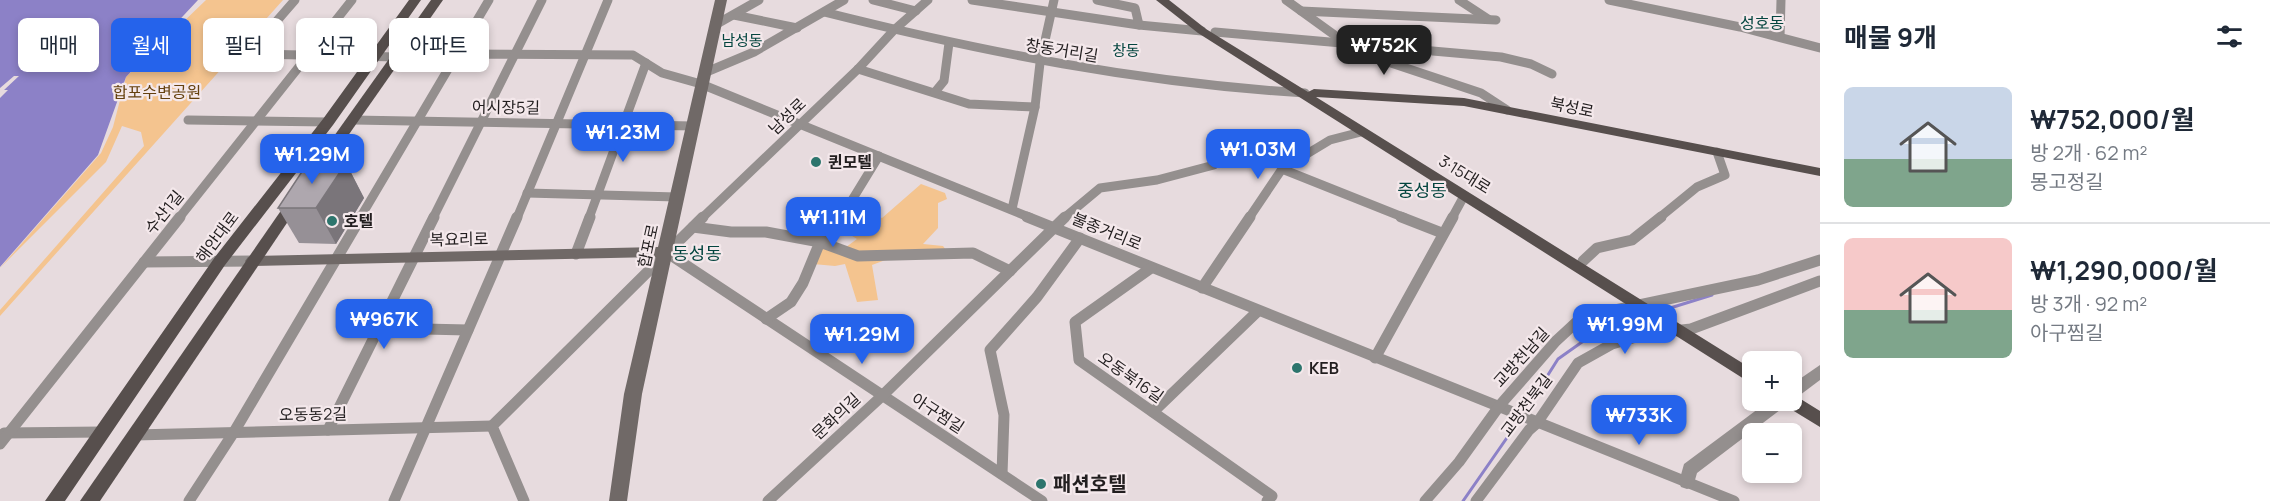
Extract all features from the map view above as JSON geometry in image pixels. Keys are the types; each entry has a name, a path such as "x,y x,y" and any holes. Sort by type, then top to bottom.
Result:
{"main road":[{"name":"해안대로","path":"377,53 415,0"},
{"path":"424,18 436,0"},
{"name":"합포로","path":"618,501 633,394 721,0"},
{"name":"3·15대로","path":"1162,0 1298,92 1643,304 1742,370"},
{"name":"3·15대로","path":"1171,0 1208,32 1314,93 1583,261 1643,304"},
{"path":"89,501 253,261 389,70"},
{"name":"해안대로","path":"54,501 220,261 328,122 364,72"},
{"name":"북성로","path":"1314,93 1439,99 1507,110 1820,172"},
{"name":"복요리로","path":"253,261 666,252"},
{"name":"3·15대로","path":"1684,330 1742,362"},
{"path":"1802,402 1820,410"},
{"path":"1802,406 1820,420"}],"street":[{"name":"불종거리로","path":"295,0 248,54 296,54"},
{"name":"수산1길","path":"338,18 352,0"},
{"path":"479,18 489,0"},
{"path":"328,430 542,0"},
{"path":"394,501 501,256 608,0"},
{"path":"715,26 759,0"},
{"path":"702,78 754,52 844,0"},
{"path":"873,0 915,12"},
{"name":"남성로","path":"492,426 666,252 858,69 894,30 928,0"},
{"path":"972,0 1139,25 1501,57 1525,62 1552,74"},
{"path":"1012,209 1035,107 1040,63 1054,0"},
{"path":"1097,0 1136,8 1139,25"},
{"path":"1286,0 1358,52 1481,93 1507,110"},
{"path":"1301,10 1492,20 1459,0"},
{"path":"1609,0 1780,37 1820,48"},
{"path":"1780,0 1780,37"},
{"name":"창동거리길","path":"824,12 1040,63 1239,90 1314,93"},
{"path":"734,15 797,28"},
{"path":"935,92 944,81 949,43"},
{"name":"불종거리로","path":"489,55 633,55 662,73 702,78 800,124 1535,422"},
{"path":"576,254 646,63"},
{"path":"858,69 987,106 1035,107"},
{"name":"수산1길","path":"0,444 4,433 297,72"},
{"path":"189,501 234,432 447,72"},
{"path":"188,120 328,122"},
{"name":"어시장5길","path":"353,120 417,123 624,122 694,126"},
{"path":"1202,288 1282,169 1330,140 1361,132"},
{"path":"1583,261 1597,248 1632,240 1697,187 1725,175 1717,152"},
{"path":"766,319 791,302 803,283 820,242 846,212 879,156"},
{"name":"문화의길","path":"768,501 882,396 1077,205 1100,188 1157,180 1214,165"},
{"path":"1282,169 1442,233"},
{"path":"527,193 677,197"},
{"path":"1375,358 1464,196"},
{"path":"693,227 731,232 766,232 820,242 858,256 974,253 1010,271"},
{"path":"1002,474 1004,415 990,350 1037,297 1080,238"},
{"name":"아구찜길","path":"666,252 1042,501"},
{"name":"교방천남길","path":"1425,501 1556,341 1582,317 1758,280 1820,260"},
{"path":"144,262 253,261"},
{"name":"오동북16길","path":"1151,267 1075,322 1079,360 1269,499"},
{"name":"교방천북길","path":"1476,501 1578,363 1612,344 1647,334 1684,330 1820,281"},
{"path":"1153,412 1258,311"},
{"path":"379,328 468,330"},
{"path":"1802,386 1820,371"},
{"path":"1687,482 1690,470 1769,411"},
{"path":"1535,422 1734,501"},
{"path":"492,426 524,501"},
{"name":"오동동2길","path":"135,435 492,426"},
{"path":"4,433 102,432"}],"green space":[{"name":"합포수변공원","path":"206,0 283,0 267,18 203,18 203,72 219,72 0,316 0,310 144,146 141,132 122,126 106,162 0,268 101,153 113,127 126,77 131,72 191,72 191,18 187,18"},
{"path":"921,184 945,193 947,199 938,203 938,228 923,244 943,246 946,250 888,259 872,265 878,300 857,302 845,264 835,266 813,264 821,247 842,250 857,239 844,231 867,212 882,218"}],"shaded area":[{"path":"0,0 198,0 181,18 111,18 111,72 131,72 126,77 98,155 0,267 0,98 8,90 4,90 19,76 14,76 0,88"}],"building":[{"path":"309,161 346,163 316,208 278,208"}],"waterway":[{"path":"1667,309 1712,295"},
{"path":"1524,413 1558,359 1599,330 1646,315"},
{"path":"1463,501 1520,419"}],"place":[{"name":"퀸모텔","path":"816,162"},
{"name":"호텔","path":"332,221"},
{"name":"KEB","path":"1297,368"},
{"name":"패션호텔","path":"1041,484"}],"district":[{"name":"성호동","path":"1762,23"},
{"name":"남성동","path":"742,41"},
{"name":"창동","path":"1126,51"},
{"name":"중성동","path":"1422,191"},
{"name":"동성동","path":"697,254"}]}
